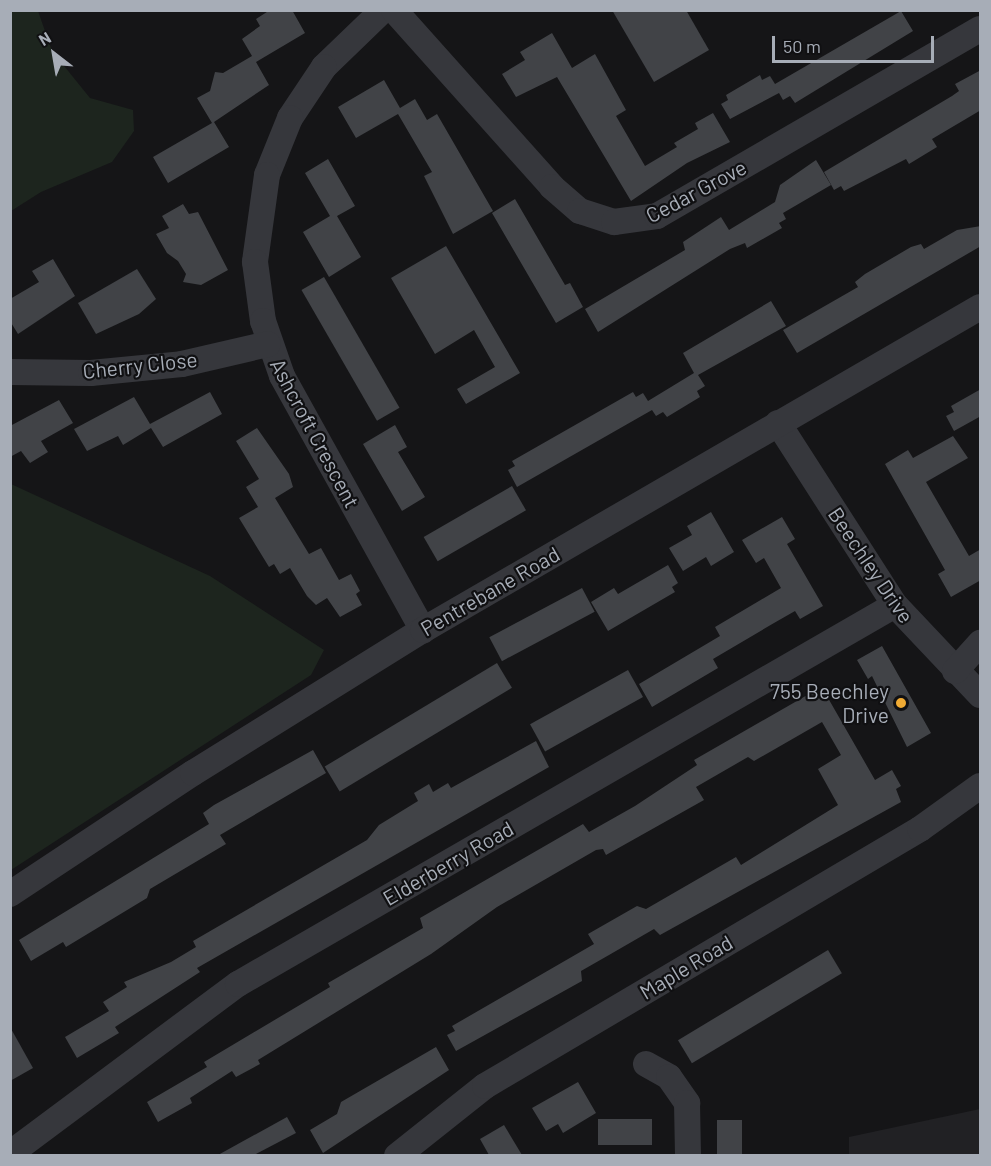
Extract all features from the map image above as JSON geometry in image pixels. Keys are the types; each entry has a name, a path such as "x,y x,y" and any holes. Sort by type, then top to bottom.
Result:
{"street":[{"name":"Ashcroft Crescent","path":"383,10 345,45 306,92 267,175 255,262 268,344 296,403 423,630"},
{"name":"Cedar Grove","path":"394,10 552,187 580,211 621,223 643,221 670,209 981,29"},
{"name":"Pentrebane Road","path":"10,894 193,773 423,630 981,307"},
{"name":"Cherry Close","path":"10,372 91,373 182,364 268,344"},
{"name":"Beechley Drive","path":"778,423 895,605 955,671 981,695"},
{"name":"Elderberry Road","path":"19,1146 238,984 895,605"},
{"path":"955,671 981,644"},
{"name":"Maple Road","path":"412,1150 485,1086 920,829 981,786"},
{"path":"646,1064 669,1077 687,1103 688,1155"}],"shaded area":[{"path":"11,10 38,11 52,51 90,98 133,110 134,131 112,162 41,192 11,211"},
{"path":"11,484 210,576 324,650 311,675 11,870"},
{"path":"980,1109 980,1155 849,1155 849,1137"}],"building":[{"path":"270,10 292,10 305,33 256,62 269,85 214,122 229,147 168,183 153,157 212,123 197,98 210,91 215,72 223,73 252,56 242,39 260,26 256,19"},
{"path":"612,10 686,10 709,50 654,82"},
{"path":"901,11 913,31 795,103 790,96 783,100 779,93 730,119 721,104 728,100 726,95 760,75 762,80 770,76 775,84"},
{"path":"552,33 572,68 595,54 626,110 616,116 645,166 677,147 674,143 698,129 695,123 713,113 730,142 687,163 631,201 557,77 516,97 502,74 525,60 520,52"},
{"path":"981,70 981,110 932,139 937,147 909,164 906,159 844,191 841,186 834,190 824,172 952,96 959,91 955,84"},
{"path":"384,80 400,108 415,99 427,120 437,114 493,211 453,234 424,176 432,172 398,114 356,138 338,107"},
{"path":"328,159 355,206 337,216 361,257 329,277 303,232 330,216 305,173"},
{"path":"816,160 831,185 783,213 786,219 779,223 782,228 747,248 745,243 730,249 598,332 585,309 685,250 683,242 721,217 729,230 775,202 780,185"},
{"path":"515,199 565,285 570,283 583,307 556,323 492,213"},
{"path":"183,204 189,214 198,212 228,270 201,285 183,282 186,274 178,261 167,253 156,234 169,228 162,216"},
{"path":"981,226 981,246 797,353 783,330 858,287 855,282 865,274 911,247 921,244 924,249 957,230"},
{"path":"446,246 520,373 466,404 457,389 495,367 474,330 435,354 391,278"},
{"path":"53,259 75,296 18,334 10,321 10,299 39,282 32,271"},
{"path":"137,269 156,299 139,314 96,334 78,303"},
{"path":"324,277 400,408 377,421 301,290"},
{"path":"771,301 786,326 698,375 705,386 697,391 700,397 667,417 663,412 656,416 652,410 517,487 508,470 515,466 512,461 633,392 636,397 643,393 648,401 694,373 683,353"},
{"path":"981,389 981,416 954,431 946,416 954,412 951,406"},
{"path":"210,392 222,414 163,447 151,428 123,445 118,436 87,451 74,429 134,397 150,424"},
{"path":"59,400 73,423 41,441 48,452 30,463 21,451 10,457 10,426"},
{"path":"395,425 407,447 398,452 425,497 402,511 363,444"},
{"path":"257,428 289,474 293,487 275,498 309,554 321,548 339,580 351,574 360,591 356,594 362,605 340,617 327,598 316,605 307,596 290,568 280,574 274,564 269,567 239,518 258,507 246,487 259,479 236,441"},
{"path":"953,436 968,458 926,482 969,556 981,549 981,580 951,597 938,574 945,570 885,464 908,450 913,458"},
{"path":"512,486 526,510 438,561 424,537"},
{"path":"711,512 734,552 711,566 706,557 683,571 669,548 692,535 687,526"},
{"path":"782,517 795,539 787,544 823,606 800,619 795,611 713,659 718,668 652,707 639,684 720,636 715,627 781,588 764,558 756,563 742,540"},
{"path":"668,565 678,583 672,587 675,592 608,631 591,602 614,588 618,594"},
{"path":"582,588 595,612 502,661 489,637"},
{"name":"755 Beechley Drive","path":"882,646 931,733 907,747 872,676 868,679 857,660"},
{"path":"497,663 512,688 340,791 325,767"},
{"path":"628,670 643,697 545,751 530,724"},
{"path":"816,690 824,691 875,780 892,770 901,786 896,789 901,802 660,935 654,929 581,971 582,981 456,1051 447,1035 455,1031 452,1026 594,944 588,934 637,906 646,909 736,857 741,865 838,805 818,769 841,755 822,722 754,761 748,757 696,787 704,800 606,855 603,849 596,850 497,907 431,954 258,1060 260,1064 236,1077 232,1071 190,1098 192,1103 158,1122 147,1102 207,1067 204,1062 330,987 328,983 423,928 420,918 583,824 589,832 635,806 697,765 694,760"},
{"path":"536,741 549,767 197,968 200,972 115,1027 119,1033 77,1058 65,1037 109,1011 103,1002 127,987 124,982 171,962 196,947 193,941 367,840 379,825 418,801 414,793 429,784 433,792 448,783 451,788"},
{"path":"313,750 326,773 220,835 226,844 150,889 147,898 66,947 63,942 31,961 19,940 209,824 203,813 214,805"},
{"path":"828,950 842,973 692,1063 678,1040"},
{"path":"10,1027 33,1068 10,1081"},
{"path":"436,1047 449,1070 323,1153 310,1130 337,1114 341,1102"},
{"path":"578,1082 596,1113 563,1133 558,1124 546,1131 532,1108"},
{"path":"287,1117 296,1133 254,1155 218,1155"},
{"path":"598,1119 652,1119 652,1145 598,1145"},
{"path":"717,1120 742,1120 742,1155 717,1155"},
{"path":"504,1125 522,1155 489,1155 480,1139"}],"place":[{"name":"755 Beechley Drive","path":"901,703"}]}
